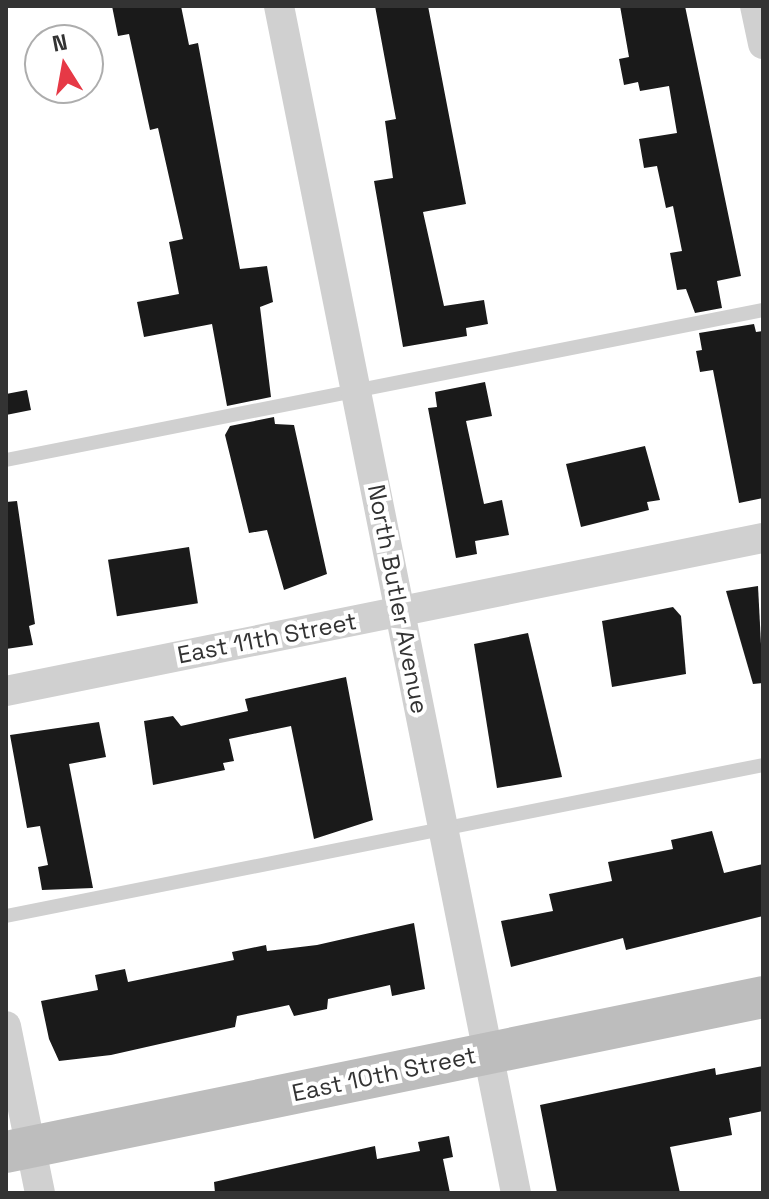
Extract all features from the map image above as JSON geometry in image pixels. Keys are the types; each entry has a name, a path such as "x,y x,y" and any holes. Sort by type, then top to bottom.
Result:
{"main road":[{"name":"East 10th Street","path":"18,1150 763,997"}],"street":[{"name":"North Butler Avenue","path":"279,6 516,1193"},
{"path":"755,6 763,44"},
{"name":"East 11th Street","path":"6,691 763,538"},
{"path":"6,1026 18,1150 40,1193"}],"lane":[{"path":"6,460 763,310"},
{"path":"6,916 763,765"}],"building":[{"path":"112,6 181,6 189,45 198,43 240,269 267,266 273,302 260,307 271,397 227,406 212,324 144,337 137,302 179,294 169,242 183,239 158,128 150,130 129,34 118,36"},
{"path":"375,6 428,6 466,204 423,212 444,306 484,300 488,324 466,328 467,336 403,347 374,181 393,178 385,121 396,119"},
{"path":"620,6 685,6 741,276 717,281 722,308 695,313 686,289 677,290 670,253 682,251 673,206 666,208 657,166 644,168 639,139 677,133 669,86 640,91 638,82 624,85 619,59 629,57"},
{"path":"754,324 756,332 763,331 763,498 739,503 713,370 700,372 696,351 702,350 699,333"},
{"path":"485,382 492,416 466,421 484,504 502,500 509,535 475,541 477,554 456,558 428,408 437,407 435,392"},
{"path":"27,390 31,410 6,415 6,394"},
{"path":"274,417 275,424 294,425 327,574 284,590 267,530 249,533 225,435 230,426"},
{"path":"645,446 660,500 647,502 649,510 581,527 566,464"},
{"path":"17,501 35,624 29,626 33,645 6,649 6,502"},
{"path":"189,547 198,603 117,616 108,560"},
{"path":"758,586 763,683 753,684 726,591"},
{"path":"673,607 681,616 686,674 612,687 602,621"},
{"path":"528,633 562,777 497,788 474,644"},
{"path":"346,677 373,820 314,839 291,726 229,739 234,761 223,763 225,770 153,785 144,721 173,716 181,726 248,711 245,699"},
{"path":"99,722 106,757 69,764 93,888 42,890 38,867 48,865 40,826 27,828 10,735"},
{"path":"712,831 724,873 763,864 763,916 626,950 623,938 511,967 501,921 553,911 549,894 612,881 608,862 673,849 671,840"},
{"path":"414,923 425,989 392,996 390,985 328,999 327,1009 294,1016 289,1005 237,1016 235,1027 111,1055 59,1061 49,1039 41,1001 98,990 95,975 125,969 128,982 234,960 232,952 266,945 267,951 317,945"},
{"path":"763,1066 763,1111 729,1118 732,1135 670,1147 680,1193 557,1193 540,1105 715,1068 716,1075"},
{"path":"449,1136 453,1157 443,1159 450,1193 215,1193 214,1182 375,1146 377,1159 420,1151 418,1142"}]}
